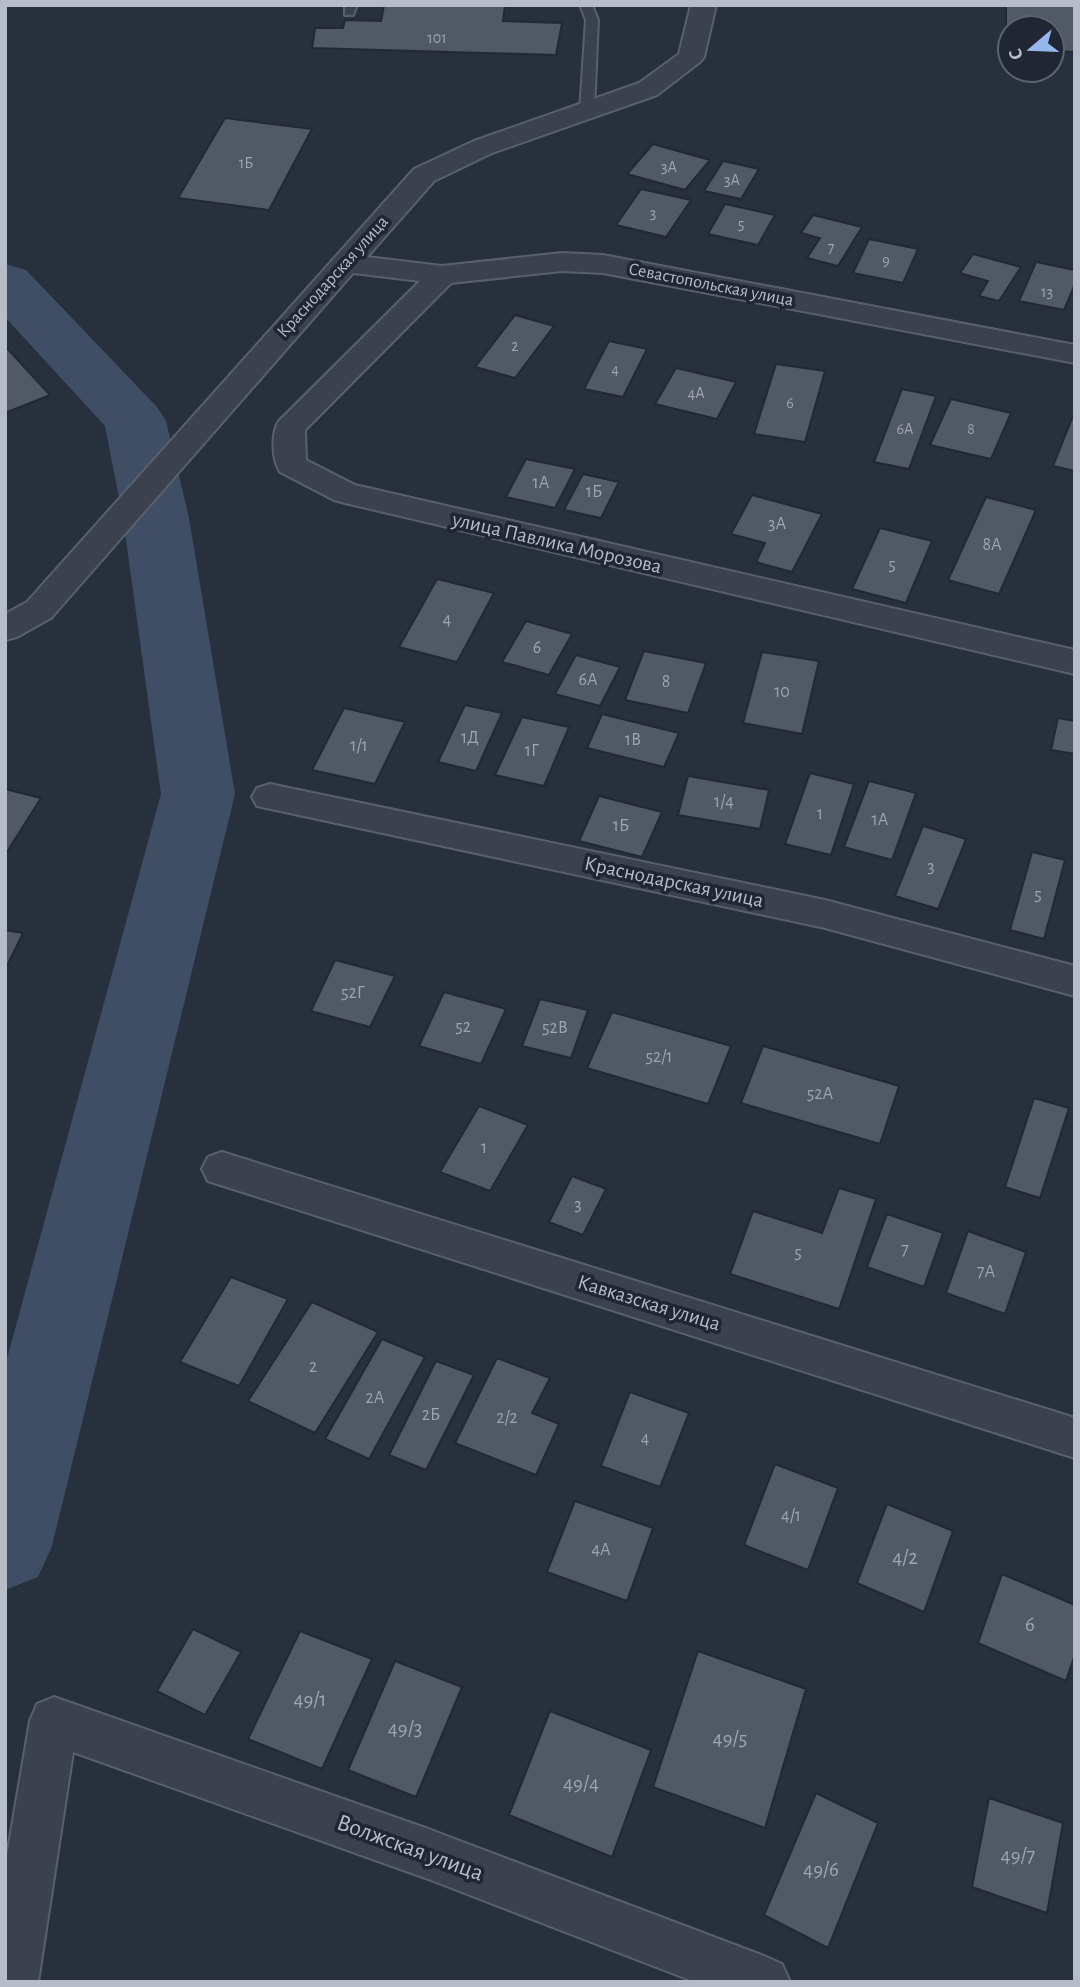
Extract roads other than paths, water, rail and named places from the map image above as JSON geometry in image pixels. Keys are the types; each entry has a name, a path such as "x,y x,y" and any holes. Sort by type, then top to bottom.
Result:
{"street":[{"name":"Краснодарская улица","path":"5,629 39,610 424,175 483,147 648,89 691,57 704,5"},
{"name":"Севастопольская улица","path":"345,263 442,275 562,262 603,264 1075,354"},
{"name":"улица Павлика Морозова","path":"442,275 290,428 291,466 345,493 1075,662"},
{"name":"Краснодарская улица","path":"270,797 825,914 1075,981"},
{"name":"Кавказская улица","path":"222,1169 1075,1438"},
{"name":"Волжская улица","path":"12,1982 54,1721 431,1855 764,1982"}],"lane":[{"path":"586,5 592,20 587,111"}],"waterway":[{"path":"5,282 135,421 156,518 198,794 5,1546"}]}
